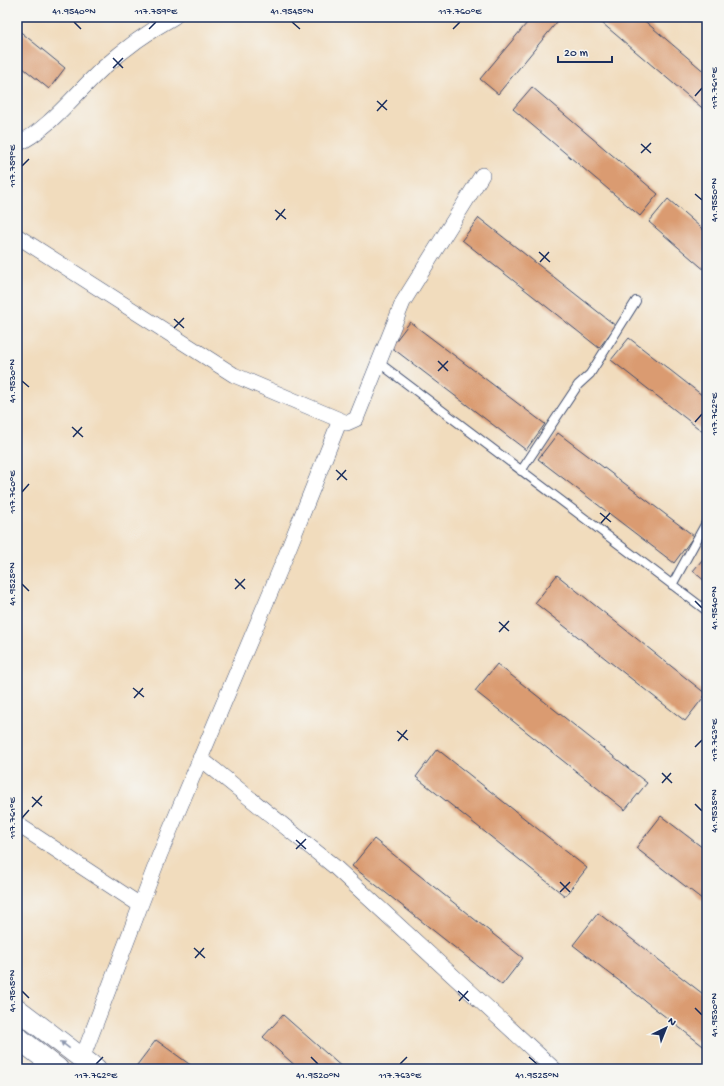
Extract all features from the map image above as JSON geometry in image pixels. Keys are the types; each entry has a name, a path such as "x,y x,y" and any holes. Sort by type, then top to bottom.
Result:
{"main road":[{"path":"17,1008 89,1064"},
{"path":"17,1037 58,1069"}],"street":[{"path":"17,144 42,128 103,69 157,26 174,17"},
{"path":"17,236 234,375 347,423 356,419 403,302 482,175"},
{"path":"89,1064 140,905 200,758 284,560 340,420"},
{"path":"200,758 335,867 554,1069"},
{"path":"17,824 140,905"}],"lane":[{"path":"521,471 578,386 590,374 636,301"},
{"path":"378,362 707,612"},
{"path":"672,585 707,521"}],"building":[{"path":"532,17 561,17 498,94 480,79"},
{"path":"595,17 640,17 707,74 707,112"},
{"path":"17,29 65,68 49,89 17,63"},
{"path":"532,87 658,194 640,216 513,109"},
{"path":"668,199 707,233 707,272 649,222"},
{"path":"479,218 616,326 599,348 462,240"},
{"path":"410,322 545,424 526,450 391,347"},
{"path":"629,338 707,399 707,435 611,360"},
{"path":"558,433 694,536 674,563 538,459"},
{"path":"707,554 707,583 693,571"},
{"path":"557,575 706,694 685,721 535,603"},
{"path":"497,664 647,783 625,810 475,691"},
{"path":"437,749 587,868 565,896 416,777"},
{"path":"661,816 707,851 707,903 636,848"},
{"path":"374,839 523,958 502,985 352,866"},
{"path":"598,913 707,997 707,1049 573,945"},
{"path":"283,1015 344,1069 299,1069 263,1037"},
{"path":"156,1040 196,1069 134,1069"}]}
